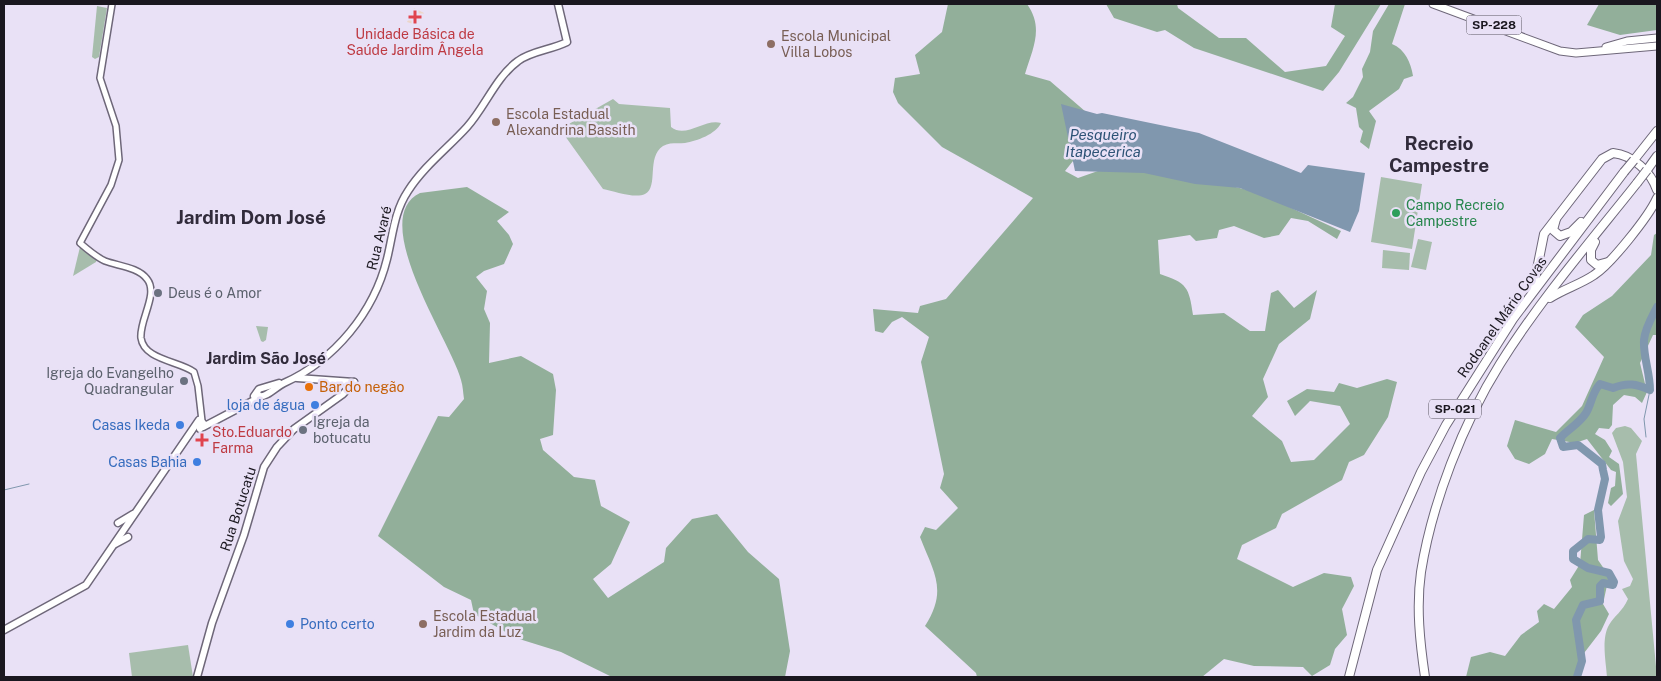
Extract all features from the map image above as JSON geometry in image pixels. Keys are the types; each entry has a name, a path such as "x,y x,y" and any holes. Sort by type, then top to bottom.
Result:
{"highway":[{"name":"Rodoanel Mário Covas","path":"1348,677 1376,570 1421,472 1471,383 1532,294 1657,131"},
{"path":"1532,294 1544,234 1597,163 1613,153 1629,158 1651,176 1657,190"},
{"name":"Rodoanel Mário Covas","path":"1425,677 1419,612 1421,572 1439,502 1471,417 1499,366 1544,302 1657,156"},
{"path":"1544,302 1564,288 1593,276 1610,261 1657,198"},
{"path":"1557,215 1554,230 1560,236 1565,235 1596,209"},
{"path":"1605,223 1590,255 1593,263 1597,265 1610,261"}],"main road":[{"name":"Rua Avaré","path":"200,424 216,420 244,405 261,393 297,378 349,334 372,301 384,270 396,213 409,188 468,126 516,62 530,54 556,48 567,42 558,4"},
{"name":"SP-228","path":"1433,4 1560,51 1576,53 1656,45"},
{"path":"1593,50 1627,41 1657,38"},
{"name":"Rua Botucatu","path":"197,677 212,623 244,535 264,467 277,447 294,429 336,399 354,382 297,378"},
{"path":"4,630 83,587 115,544 133,514 200,424"},
{"path":"118,522 133,514"},
{"path":"115,544 128,537"}],"street":[{"path":"112,4 100,78 114,118 119,149 116,174 80,243 104,261 144,276 150,284 150,292 140,330 142,343 153,354 194,372 198,386 200,424"}],"shaded area":[{"name":"Unidade Básica de Saúde Jardim Ângela","path":"414,8 424,13 416,25 407,22"}],"green space":[{"path":"948,4 1027,4 1035,21 1036,30 1034,47 1025,74 1050,81 1086,112 1077,156 1065,171 1078,178 1115,165 1199,178 1272,196 1287,206 1341,231 1337,239 1308,221 1291,218 1279,235 1264,238 1234,226 1219,230 1217,238 1196,241 1190,235 1158,240 1160,274 1176,280 1185,287 1190,298 1193,315 1224,313 1250,331 1265,331 1271,293 1278,290 1294,308 1317,290 1310,319 1279,344 1263,379 1268,397 1252,416 1282,441 1291,462 1314,460 1350,424 1340,406 1310,401 1295,416 1287,401 1307,389 1334,392 1339,383 1357,388 1387,379 1397,382 1388,417 1364,455 1349,462 1342,480 1282,514 1276,528 1242,545 1237,559 1293,587 1324,573 1351,577 1354,586 1342,609 1347,635 1335,649 1330,665 1312,676 1303,667 1254,666 1224,659 1202,677 977,677 976,673 925,626 936,602 937,592 934,571 920,537 925,527 936,530 958,508 940,488 944,474 921,362 929,337 902,317 892,322 883,333 875,331 873,309 918,313 920,306 946,299 1033,198 942,147 898,103 893,92 895,78 920,74 915,55 942,32"},
{"path":"1106,4 1177,4 1178,8 1219,38 1246,38 1285,72 1326,66 1345,36 1331,27 1335,4 1381,4 1339,72 1323,91 1194,48 1165,30 1157,32 1114,18"},
{"path":"1389,4 1405,4 1392,44 1397,46 1407,57 1413,76 1404,79 1399,89 1369,111 1376,121 1369,149 1360,142 1363,131 1359,127 1356,108 1346,103 1353,97 1363,77 1362,69 1370,52 1373,31"},
{"path":"1599,4 1657,4 1657,30 1620,35 1587,25"},
{"path":"97,6 107,8 99,57 95,59 92,57"},
{"path":"613,99 619,104 670,108 671,127 677,130 689,130 715,122 721,123 711,134 700,139 663,146 655,157 649,190 645,194 636,196 624,194 603,189 560,129"},
{"name":"Campo Recreio Campestre","path":"1381,177 1422,184 1412,249 1371,242"},
{"path":"467,187 509,212 497,221 509,235 513,244 504,264 484,271 476,277 487,291 484,309 490,323 489,363 521,356 553,374 556,390 553,435 540,439 543,450 574,477 595,480 601,506 630,522 611,564 593,579 608,598 664,562 666,548 692,519 717,514 748,552 779,579 790,651 785,677 612,677 561,652 516,638 474,614 471,600 444,587 378,536 438,416 449,417 464,399 462,382 417,282 407,254 402,228 406,207 420,193"},
{"path":"1657,233 1657,335 1653,335 1640,363 1647,392 1642,403 1635,397 1624,395 1613,405 1612,425 1609,429 1599,428 1595,434 1605,440 1612,451 1609,457 1619,464 1623,494 1611,506 1608,503 1611,488 1615,486 1616,472 1611,470 1587,439 1575,443 1552,439 1545,454 1529,464 1515,459 1507,446 1515,420 1556,432 1582,406 1604,357 1575,327 1583,315 1612,296 1651,255 1654,235"},
{"path":"1418,239 1432,242 1426,270 1411,267"},
{"path":"80,247 97,259 96,262 73,276"},
{"path":"1383,250 1410,253 1409,270 1382,268"},
{"path":"256,326 268,327 266,340 263,342 261,341"},
{"path":"1625,426 1631,428 1642,441 1636,454 1657,677 1607,677 1605,637 1609,625 1628,599 1622,589 1630,586 1633,579 1624,561 1618,521 1627,497 1623,462 1612,433 1616,428"},
{"path":"1594,510 1598,560 1609,576 1603,604 1609,614 1601,631 1581,657 1574,677 1466,677 1471,657 1490,652 1505,656 1521,635 1539,622 1537,611 1544,604 1554,609 1572,587 1570,580 1580,564 1584,515"},
{"path":"188,645 193,677 132,677 129,653"}],"water":[{"name":"Pesqueiro Itapecerica","path":"1061,104 1097,114 1102,113 1199,133 1301,173 1308,165 1365,173 1359,211 1350,232 1240,188 1195,184 1144,173 1075,171"}],"waterway":[{"path":"1577,677 1582,661 1576,620 1583,605 1600,601 1600,586 1603,583 1613,585 1614,582 1609,573 1588,568 1573,559 1573,551 1588,539 1600,540 1598,510 1605,479 1602,464 1578,445 1563,447 1560,438 1583,417 1595,390 1600,384 1613,388 1632,384 1650,390 1644,340 1647,327 1657,307"},
{"path":"1646,437 1644,419 1650,390"},
{"path":"4,490 29,484"}],"place":[{"name":"Unidade Básica de Saúde Jardim Ângela","path":"415,17"},
{"name":"Escola Municipal Villa Lobos","path":"771,44"},
{"name":"Escola Estadual Alexandrina Bassith","path":"496,122"},
{"name":"Campo Recreio Campestre","path":"1396,213"},
{"name":"Deus é o Amor","path":"158,293"},
{"name":"Igreja do Evangelho Quadrangular","path":"184,381"},
{"name":"Bar do negão","path":"309,387"},
{"name":"loja de água","path":"315,405"},
{"name":"Casas Ikeda","path":"180,425"},
{"name":"Igreja da botucatu","path":"303,430"},
{"name":"Sto.Eduardo Farma","path":"202,440"},
{"name":"Casas Bahia","path":"197,462"},
{"name":"Ponto certo","path":"290,624"},
{"name":"Escola Estadual Jardim da Luz","path":"423,624"}],"district":[{"name":"Recreio Campestre","path":"1439,154"},
{"name":"Jardim Dom José","path":"251,217"},
{"name":"Jardim São José","path":"266,358"}]}
